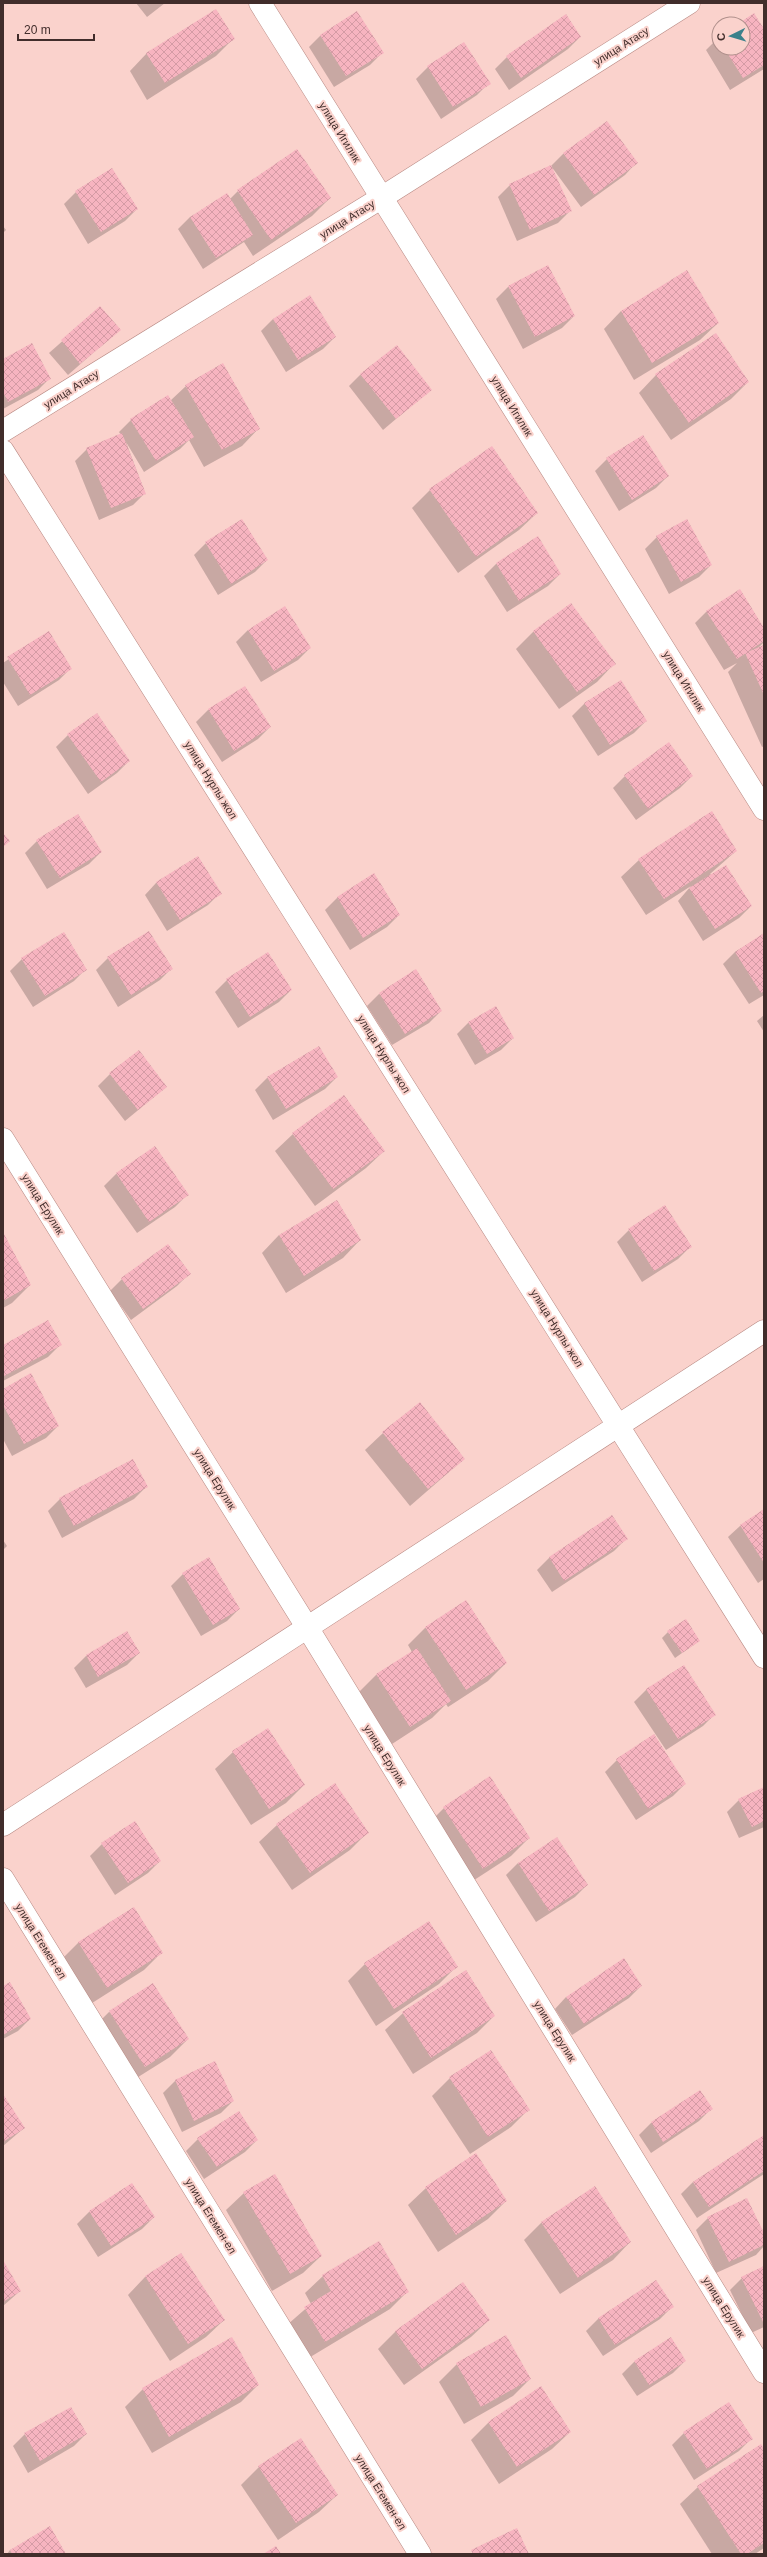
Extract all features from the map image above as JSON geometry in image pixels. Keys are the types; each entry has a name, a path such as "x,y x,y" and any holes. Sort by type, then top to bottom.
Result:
{"street":[{"name":"улица Игилик","path":"260,3 764,810"},
{"name":"улица Атасу","path":"3,431 381,198 689,3"},
{"name":"улица Нурлы жол","path":"3,451 620,1426 764,1657"},
{"name":"улица Ерулик","path":"3,1139 307,1627 764,2372"},
{"path":"3,1825 620,1426 764,1331"},
{"name":"улица Егемен-ел","path":"3,1879 420,2554"}],"building":[{"path":"216,9 235,39 165,83 146,53"},
{"path":"357,11 384,53 346,76 320,35"},
{"path":"754,13 764,29 764,65 743,78 729,56 751,56 751,16 750,16"},
{"path":"566,14 581,37 521,78 506,56"},
{"path":"464,42 491,84 453,107 427,66"},
{"path":"607,121 638,163 594,195 563,153"},
{"path":"297,149 331,198 271,240 237,190"},
{"path":"551,165 572,211 530,230 509,184"},
{"path":"112,168 138,209 101,232 75,191"},
{"path":"227,193 253,235 216,258 190,217"},
{"path":"548,265 575,316 535,337 508,286"},
{"path":"687,270 719,323 652,363 621,311"},
{"path":"310,295 336,337 298,360 273,319"},
{"path":"100,306 121,330 80,364 61,340"},
{"path":"716,333 749,382 689,423 655,374"},
{"path":"32,343 51,379 8,402 3,392 3,359"},
{"path":"397,345 432,390 396,419 360,374"},
{"path":"223,363 260,429 222,450 185,385"},
{"path":"168,395 194,437 156,461 130,419"},
{"path":"122,433 146,494 111,508 86,448"},
{"path":"643,435 669,476 632,500 606,458"},
{"path":"492,446 538,513 476,557 429,489"},
{"path":"242,519 268,560 231,584 205,542"},
{"path":"687,519 712,565 681,582 656,536"},
{"path":"538,536 561,574 519,601 496,563"},
{"path":"740,589 764,628 764,641 737,659 706,611"},
{"path":"571,603 616,664 577,692 533,631"},
{"path":"285,606 311,648 274,671 248,630"},
{"path":"49,631 72,669 30,695 7,657"},
{"path":"764,645 764,695 745,653"},
{"path":"621,680 647,721 610,745 584,703"},
{"path":"245,686 271,727 234,751 208,709"},
{"path":"97,713 130,761 101,782 67,734"},
{"path":"669,742 693,776 648,809 624,775"},
{"path":"712,811 737,851 664,899 638,859"},
{"path":"78,814 102,852 60,878 36,840"},
{"path":"3,833 10,841 3,847"},
{"path":"198,856 222,894 180,920 156,882"},
{"path":"726,865 752,906 715,929 689,888"},
{"path":"374,873 400,915 363,938 337,897"},
{"path":"149,931 173,969 131,995 107,957"},
{"path":"64,932 87,970 45,996 21,958"},
{"path":"764,933 764,991 761,993 735,952"},
{"path":"268,952 292,990 250,1017 226,979"},
{"path":"416,969 442,1011 405,1034 379,993"},
{"path":"496,1006 514,1038 487,1054 468,1022"},
{"path":"319,1046 338,1077 286,1109 267,1077"},
{"path":"139,1050 167,1087 138,1110 109,1073"},
{"path":"344,1095 385,1151 333,1189 292,1133"},
{"path":"155,1146 189,1195 149,1222 116,1173"},
{"path":"337,1200 361,1240 304,1276 279,1235"},
{"path":"665,1205 692,1247 654,1271 628,1229"},
{"path":"3,1232 31,1285 3,1301"},
{"path":"168,1244 191,1274 143,1309 121,1278"},
{"path":"48,1320 62,1345 4,1376 3,1345"},
{"path":"31,1373 59,1426 24,1444 3,1405 3,1389"},
{"path":"420,1402 465,1459 428,1489 382,1432"},
{"path":"133,1459 148,1487 74,1526 59,1498"},
{"path":"764,1509 764,1563 740,1525"},
{"path":"612,1515 628,1539 564,1581 549,1557"},
{"path":"209,1557 240,1609 213,1625 182,1573"},
{"path":"466,1600 507,1663 466,1690 425,1627"},
{"path":"686,1619 700,1641 682,1653 667,1631"},
{"path":"127,1631 140,1653 98,1677 86,1655"},
{"path":"417,1648 451,1701 410,1727 376,1674"},
{"path":"684,1665 716,1715 678,1739 646,1689"},
{"path":"268,1728 305,1785 269,1809 232,1751"},
{"path":"654,1734 686,1784 648,1809 616,1759"},
{"path":"490,1776 530,1838 483,1869 443,1807"},
{"path":"335,1783 369,1833 310,1873 276,1824"},
{"path":"764,1787 764,1821 752,1827 738,1799"},
{"path":"135,1821 161,1861 128,1883 101,1843"},
{"path":"557,1837 588,1885 549,1911 518,1863"},
{"path":"134,1907 163,1953 107,1988 78,1942"},
{"path":"429,1921 458,1967 394,2009 364,1963"},
{"path":"624,1958 642,1986 584,2024 566,1997"},
{"path":"466,1970 495,2016 431,2058 402,2012"},
{"path":"10,1982 31,2019 3,2035 3,1986"},
{"path":"153,1983 189,2039 145,2067 109,2011"},
{"path":"491,2050 530,2110 488,2137 449,2077"},
{"path":"215,2061 234,2101 194,2121 175,2080"},
{"path":"700,2090 713,2109 663,2142 651,2122"},
{"path":"3,2094 25,2128 3,2142"},
{"path":"239,2111 258,2140 217,2167 197,2138"},
{"path":"764,2135 764,2171 709,2207 693,2182"},
{"path":"476,2153 507,2201 456,2235 425,2187"},
{"path":"275,2174 322,2256 290,2274 243,2192"},
{"path":"132,2183 155,2217 111,2246 89,2211"},
{"path":"595,2186 631,2242 578,2278 541,2222"},
{"path":"747,2198 764,2233 764,2245 729,2262 707,2217"},
{"path":"379,2241 409,2292 325,2342 304,2307 331,2291 322,2275"},
{"path":"181,2253 225,2320 188,2344 145,2276"},
{"path":"3,2260 21,2291 3,2302"},
{"path":"764,2266 764,2324 741,2277"},
{"path":"656,2280 674,2307 615,2345 598,2318"},
{"path":"463,2282 490,2320 422,2369 395,2331"},
{"path":"506,2335 531,2379 481,2407 456,2363"},
{"path":"232,2337 259,2385 169,2437 142,2388"},
{"path":"671,2337 686,2361 649,2385 634,2361"},
{"path":"541,2386 571,2432 517,2467 488,2422"},
{"path":"729,2402 753,2439 707,2469 683,2432"},
{"path":"71,2407 87,2434 40,2461 24,2433"},
{"path":"301,2438 338,2495 296,2523 258,2466"},
{"path":"761,2444 764,2449 764,2543 747,2554 741,2554 697,2486"},
{"path":"50,2526 66,2554 12,2554 10,2550"},
{"path":"517,2528 529,2554 473,2554 471,2550"},
{"path":"276,2546 281,2554 263,2554"}]}
